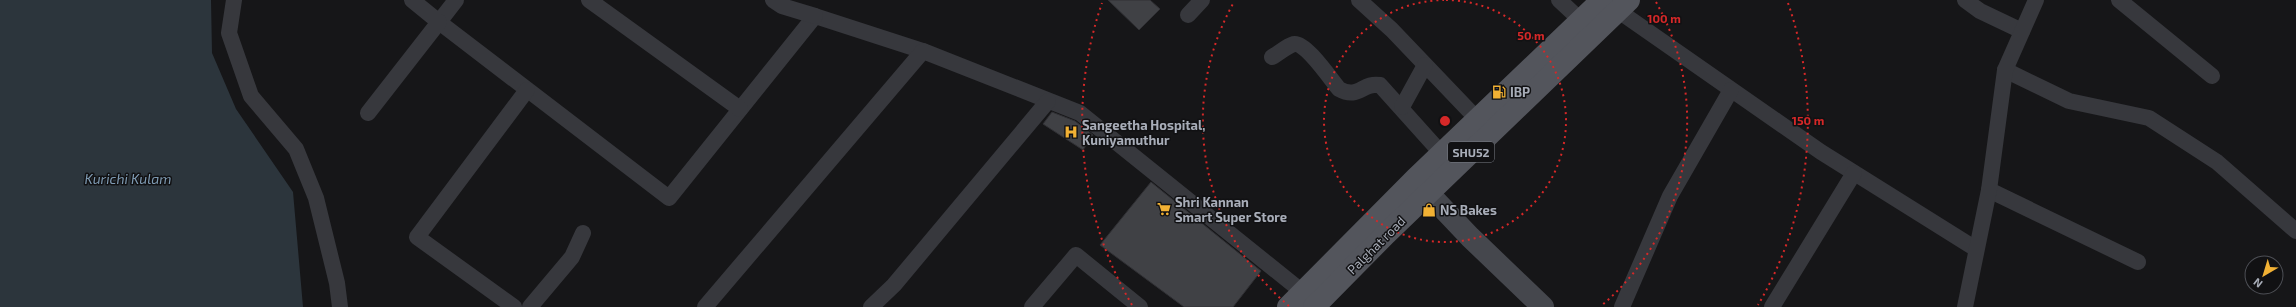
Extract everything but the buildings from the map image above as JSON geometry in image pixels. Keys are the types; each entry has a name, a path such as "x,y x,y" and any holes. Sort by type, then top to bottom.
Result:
{"main road":[{"name":"Palghat road","path":"1288,307 1312,301 1422,186 1613,3"},
{"name":"Palghat road","path":"1422,186 1442,154 1478,120 1587,27"}],"street":[{"path":"234,0 229,33 251,96 296,148 316,198 337,283 340,307"},
{"path":"412,0 669,198 815,16"},
{"path":"368,113 456,0"},
{"path":"589,0 740,109"},
{"path":"773,0 782,6 923,51 1080,113 1312,301"},
{"path":"1188,15 1202,0"},
{"path":"1359,0 1478,120"},
{"path":"1559,0 1587,27"},
{"path":"1965,0 1980,11 2022,31"},
{"path":"1965,307 1989,190 2005,70 2036,0"},
{"path":"2119,0 2212,76"},
{"path":"1613,3 1731,90 1854,173 1976,249"},
{"path":"1272,57 1293,44 1298,44 1306,49 1339,89 1352,94 1374,84 1380,85 1402,107 1442,154"},
{"path":"706,307 923,51"},
{"path":"1402,107 1425,65"},
{"path":"2005,70 2069,101 2149,118 2217,162 2296,231"},
{"path":"514,307 417,237 527,90"},
{"path":"1622,307 1670,196 1731,90"},
{"path":"871,307 894,285 1048,101"},
{"path":"1772,307 1854,173"},
{"path":"1422,186 1543,307"},
{"path":"1989,190 2138,262"},
{"path":"530,307 572,257 583,233"},
{"path":"1032,307 1076,255 1140,307"}],"water":[{"name":"Kurichi Kulam","path":"0,0 211,0 212,53 236,109 293,192 303,307 0,307"}],"place":[{"name":"IBP","path":"1499,92"},
{"name":"Sangeetha Hospital, Kuniyamuthur","path":"1071,132"},
{"name":"Shri Kannan Smart Super Store","path":"1164,209"},
{"name":"NS Bakes","path":"1429,210"}]}
